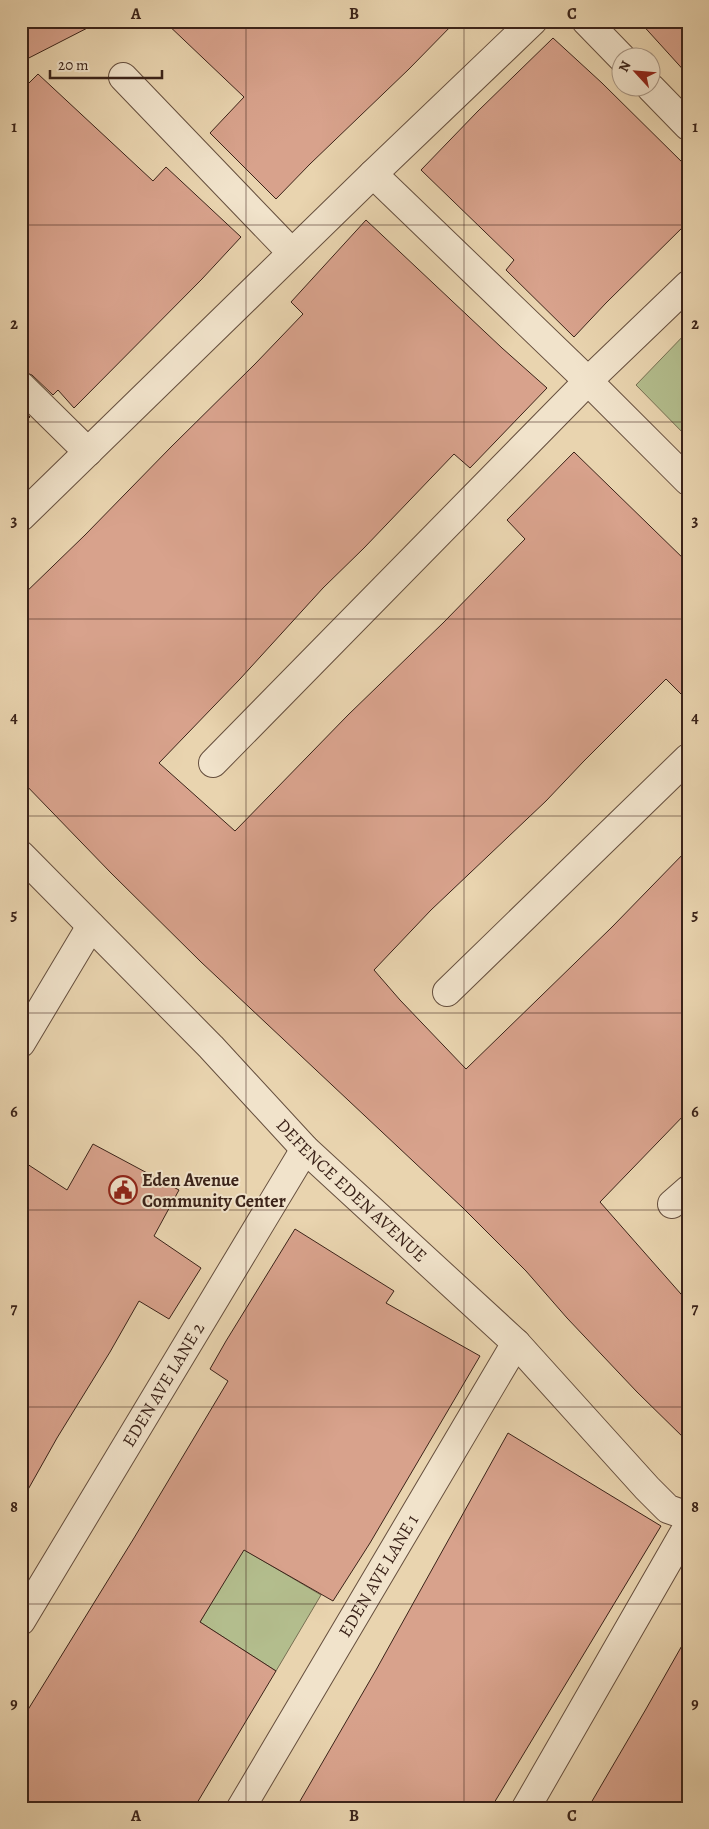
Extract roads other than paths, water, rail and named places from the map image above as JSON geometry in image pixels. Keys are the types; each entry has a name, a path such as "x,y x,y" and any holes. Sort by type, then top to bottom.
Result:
{"street":[{"path":"21,517 533,21"},
{"path":"586,21 612,48"},
{"path":"123,77 292,253"},
{"path":"661,98 688,126"},
{"path":"373,174 588,381 688,481"},
{"path":"213,763 588,381 688,285"},
{"path":"21,386 88,452"},
{"path":"447,992 688,758"},
{"name":"DEFENCE EDEN AVENUE","path":"21,855 211,1047 306,1148 516,1343 668,1509 686,1533"},
{"path":"21,1042 91,926"},
{"name":"EDEN AVE LANE 2","path":"21,1621 306,1148"},
{"name":"EDEN AVE LANE 1","path":"241,1808 516,1343"},
{"path":"526,1808 686,1533"}],"place":[{"name":"Eden Avenue Community Center","path":"123,1190"}]}
